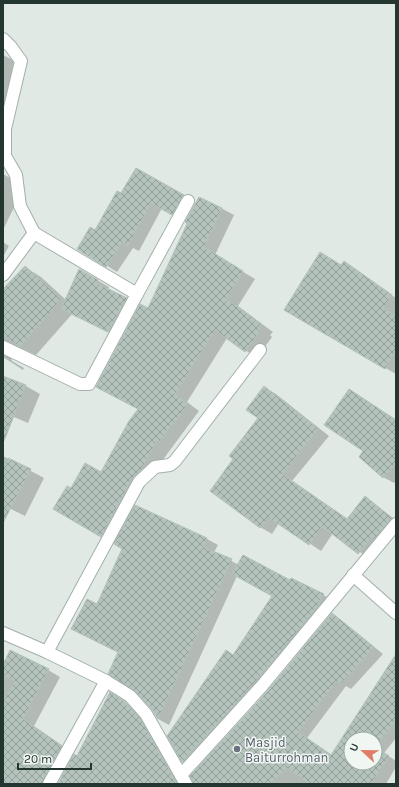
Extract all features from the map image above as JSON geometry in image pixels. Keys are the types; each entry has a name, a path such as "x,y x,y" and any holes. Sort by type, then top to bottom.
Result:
{"street":[{"path":"3,39 21,61 5,129 4,156 16,174 20,206 34,233 137,294"},
{"path":"3,347 80,384 89,384 188,201"},
{"path":"3,275 34,233"},
{"path":"47,652 139,482 155,467 170,465 175,461 260,350"},
{"path":"3,633 47,652 106,681 130,696 146,714 183,780 396,524"},
{"path":"353,575 396,613"},
{"path":"49,784 106,681"}],"building":[{"path":"136,168 184,195 172,215 151,203 128,246 122,242 106,267 77,249 90,227 95,230 117,191 121,193"},
{"path":"199,197 222,208 204,247 243,271 226,299 261,324 259,328 261,329 245,352 215,330 175,394 188,404 159,442 157,440 141,470 132,478 101,537 53,509 67,486 71,488 85,463 101,472 129,421 138,409 96,387 140,304 148,308 187,224 185,222"},
{"path":"320,252 341,265 344,261 392,295 383,308 396,315 396,350 385,369 284,310"},
{"path":"25,266 61,299 20,347 3,335 3,289"},
{"path":"79,269 98,280 96,283 127,298 108,332 61,309"},
{"path":"3,376 26,385 4,441 3,441"},
{"path":"264,386 318,429 282,474 347,519 365,496 392,518 374,539 371,537 358,554 322,526 309,545 268,517 260,528 210,491 233,459 229,456 258,418 246,410"},
{"path":"349,389 396,420 396,463 383,478 359,457 363,451 324,425"},
{"path":"8,458 31,469 3,523 3,468"},
{"path":"135,505 207,538 203,547 232,559 158,719 152,709 135,691 108,674 118,652 71,629 87,599 97,604 122,549 114,544"},
{"path":"243,555 290,580 291,578 324,594 318,603 320,604 255,682 182,762 167,736 226,650 233,655 272,596 232,574"},
{"path":"332,613 374,647 341,684 336,681 298,732 331,755 343,736 343,771 379,771 371,784 310,784 287,768 269,784 193,784 190,776 267,692"},
{"path":"10,650 49,669 23,719 62,746 42,784 3,784 3,702 15,681 3,675 3,665"},
{"path":"396,654 396,721 383,736 383,731 346,731"},
{"path":"110,692 125,702 140,718 177,784 58,784 74,754 77,756"},
{"path":"383,752 389,756 383,765"}],"place":[{"name":"Masjid Baiturrohman","path":"237,749"}]}
